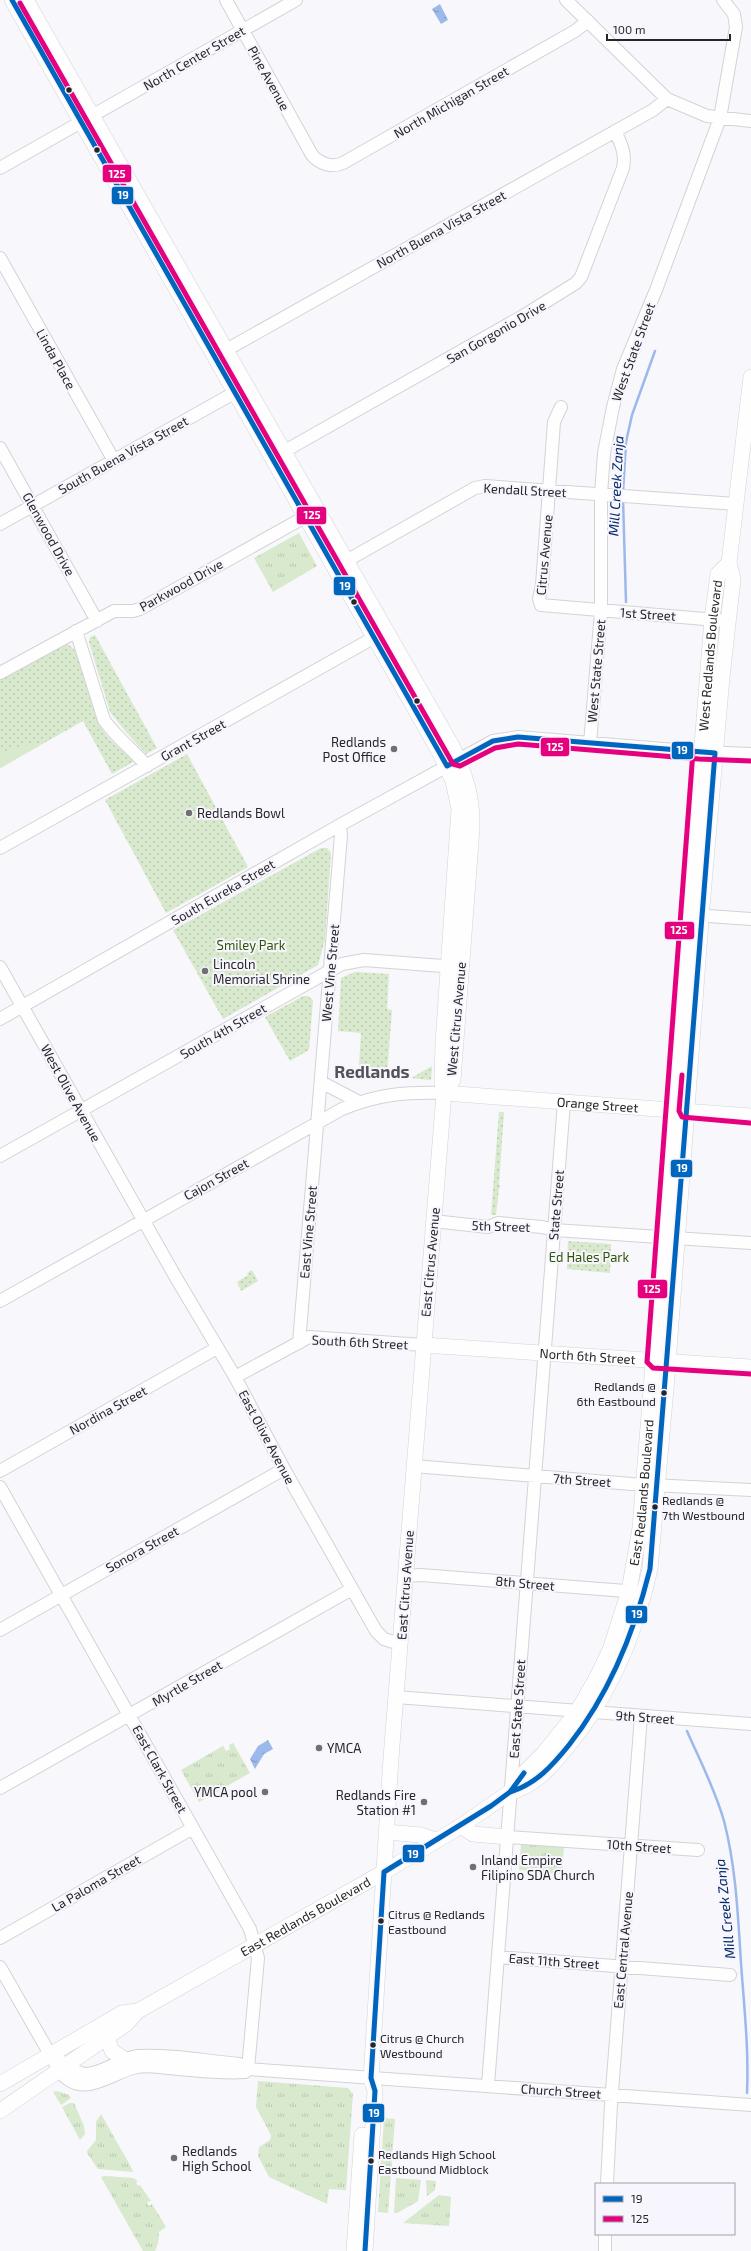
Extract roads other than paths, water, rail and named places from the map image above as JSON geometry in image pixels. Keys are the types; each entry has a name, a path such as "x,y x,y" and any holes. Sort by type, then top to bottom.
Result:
{"main road":[{"path":"12,0 87,119"},
{"path":"26,0 87,119"},
{"name":"West Citrus Avenue","path":"87,119 379,634 468,787 472,817 442,1080 444,1093"},
{"name":"West Redlands Boulevard","path":"708,752 733,579 728,563 751,377"},
{"name":"West Redlands Boulevard","path":"680,1111 708,752 712,619 718,574 728,563"},
{"name":"Orange Street","path":"444,1093 751,1116"},
{"name":"East Citrus Avenue","path":"366,2251 375,2091 371,2078 386,1832 423,1345 444,1093"},
{"name":"East Redlands Boulevard","path":"0,2111 126,2024 138,2011 255,1943 384,1872 460,1826 510,1792 525,1787 540,1776 576,1737 592,1713 620,1663 645,1593 653,1548 651,1484 680,1111"},
{"name":"North 6th Street","path":"423,1345 751,1367"},
{"name":"East Redlands Boulevard","path":"510,1792 517,1780 543,1754 577,1712 610,1650 630,1591 651,1484"},
{"path":"460,1826 473,1834 508,1837"},
{"path":"386,1832 421,1835 436,1840"},
{"name":"East Redlands Boulevard","path":"0,2084 122,2013 138,2011"},
{"path":"107,2037 112,2051 124,2059"},
{"name":"East Citrus Avenue","path":"354,2251 364,2090 371,2078"}],"street":[{"name":"Pine Avenue","path":"226,0 312,155"},
{"name":"North Center Street","path":"0,168 296,0"},
{"path":"566,0 667,99 700,113 720,118 751,121"},
{"name":"West State Street","path":"590,744 601,611 601,494 608,429 621,376 720,118 736,27 734,14 723,0"},
{"name":"North Michigan Street","path":"312,155 325,164 333,165 343,163 575,31 588,21"},
{"name":"North Buena Vista Street","path":"220,354 653,110 667,99"},
{"name":"San Gorgonio Drive","path":"278,455 516,320 576,283 581,277 623,168 625,158 624,150 615,131"},
{"name":"Linda Place","path":"0,258 113,459"},
{"name":"South Buena Vista Street","path":"0,524 113,459 240,389"},
{"name":"Citrus Avenue","path":"544,607 539,599 554,422 561,407"},
{"name":"Glenwood Drive","path":"0,448 97,620"},
{"name":"Kendall Street","path":"340,565 475,488 484,486 736,504"},
{"name":"Parkwood Drive","path":"0,673 114,611 140,609 311,514"},
{"name":"1st Street","path":"544,607 728,621"},
{"path":"76,631 104,720 112,731 134,750 147,766"},
{"name":"Grant Street","path":"0,848 379,634"},
{"name":"South Eureka Street","path":"0,1019 340,825 485,745 503,739 518,737 590,744 751,754"},
{"name":"West Vine Street","path":"318,1122 341,835 340,825"},
{"path":"695,916 751,919"},
{"name":"South 4th Street","path":"0,1156 342,964 364,960 455,967"},
{"name":"West Olive Avenue","path":"0,967 143,1219"},
{"path":"321,1082 359,1102"},
{"name":"Cajon Street","path":"0,1301 143,1219 318,1122 359,1102 389,1094 409,1092 444,1093"},
{"name":"State Street","path":"535,1476 564,1102"},
{"name":"East Vine Street","path":"299,1343 318,1122"},
{"name":"East Olive Avenue","path":"143,1219 235,1377 284,1469 376,1631 384,1638 400,1644"},
{"name":"5th Street","path":"433,1221 488,1227 498,1223 542,1227 554,1230 751,1243"},
{"name":"South 6th Street","path":"235,1377 312,1337 423,1345"},
{"name":"Nordina Street","path":"0,1471 217,1348"},
{"name":"7th Street","path":"414,1466 535,1476 751,1490"},
{"name":"Sonora Street","path":"0,1630 284,1469"},
{"name":"East State Street","path":"488,2085 535,1476"},
{"name":"East Clark Street","path":"0,1487 249,1928 255,1943 258,1958 248,2068"},
{"name":"8th Street","path":"406,1576 421,1575 645,1593"},
{"name":"Myrtle Street","path":"0,1788 130,1716 352,1589"},
{"name":"9th Street","path":"396,1697 577,1712 751,1724"},
{"name":"East Central Avenue","path":"607,2183 612,2095 641,1716"},
{"name":"La Paloma Street","path":"0,1938 193,1828"},
{"name":"10th Street","path":"508,1837 698,1850"},
{"name":"East 11th Street","path":"498,1957 730,1975"},
{"path":"0,1967 51,2054 63,2067 69,2081 82,2084 98,2083 138,2067 233,2072 245,2072 248,2068 239,2064 150,2056 124,2059 101,2070 86,2074 63,2067"},
{"name":"Church Street","path":"248,2068 751,2105"},
{"path":"605,2251 606,2235"}],"water":[{"path":"440,4 448,20 441,24 432,9"},
{"path":"268,1740 273,1749 264,1754 255,1769 250,1759 258,1746"}],"waterway":[{"name":"Mill Creek Zanja","path":"623,492 626,442 632,415 655,351"},
{"name":"Mill Creek Zanja","path":"623,499 626,602"},
{"name":"Mill Creek Zanja","path":"687,1731 712,1786 724,1821 734,1874 746,2028 747,2093"}],"place":[{"name":"Redlands Post Office","path":"394,749"},
{"name":"Redlands Bowl","path":"189,813"},
{"name":"Lincoln Memorial Shrine","path":"205,971"},
{"name":"Redlands @ 6th Eastbound","path":"664,1393"},
{"name":"Redlands @ 7th Westbound","path":"655,1507"},
{"name":"YMCA","path":"319,1748"},
{"name":"YMCA pool","path":"265,1792"},
{"name":"Redlands Fire Station #1","path":"424,1802"},
{"name":"Inland Empire Filipino SDA Church","path":"473,1867"},
{"name":"Citrus @ Redlands Eastbound","path":"381,1921"},
{"name":"Citrus @ Church Westbound","path":"373,2045"},
{"name":"Redlands High School","path":"174,2158"},
{"name":"Redlands High School Eastbound Midblock","path":"371,2161"}],"district":[{"name":"Redlands","path":"372,1072"}],"park label":[{"name":"Smiley Park","path":"251,945"},
{"name":"Ed Hales Park","path":"589,1257"}]}
